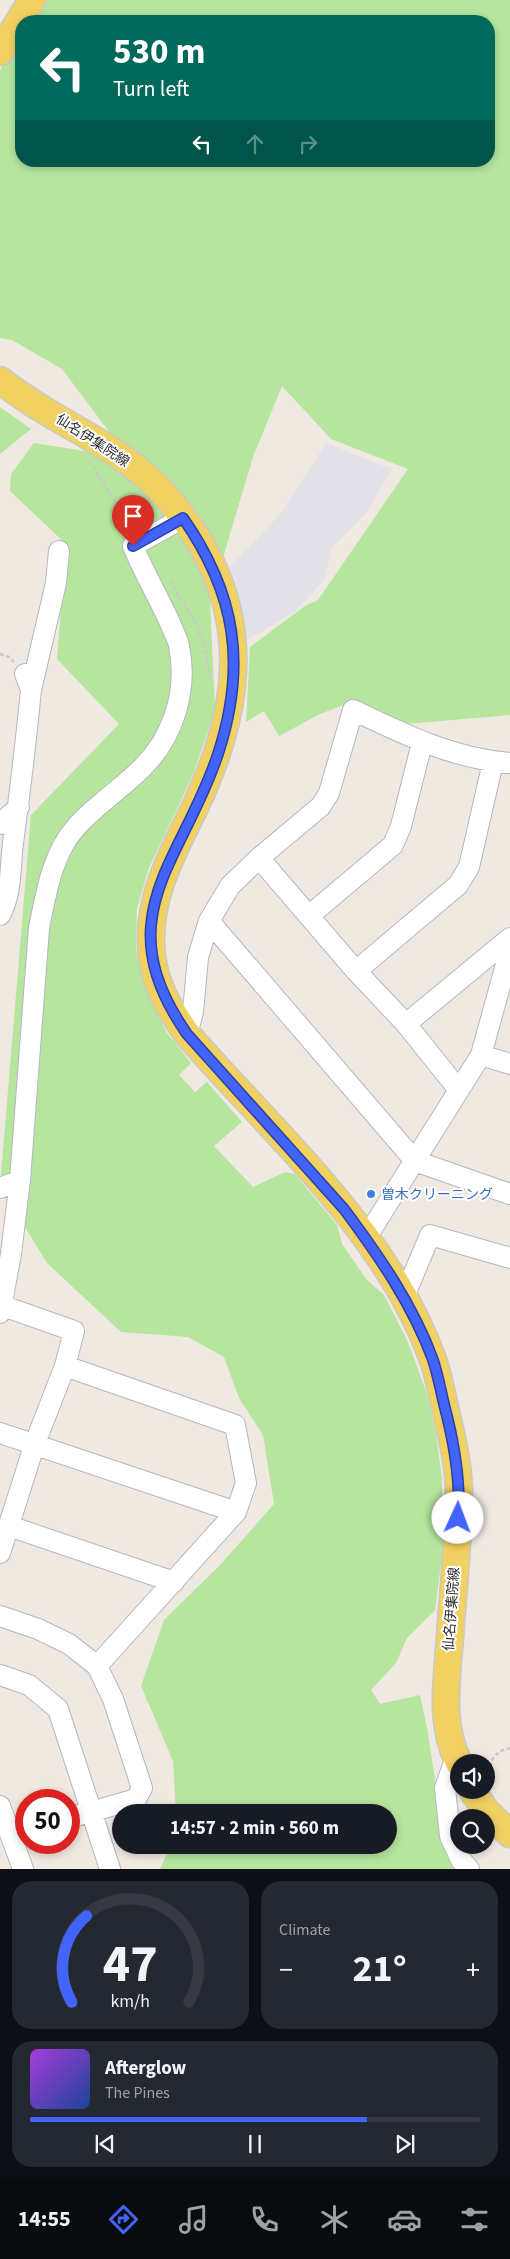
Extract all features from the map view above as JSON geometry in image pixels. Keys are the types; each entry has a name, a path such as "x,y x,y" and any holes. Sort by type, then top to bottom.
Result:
{"main road":[{"path":"23,15 32,0"},
{"path":"0,52 15,28"},
{"name":"仙名伊集院線","path":"0,380 24,397 118,454 152,483 183,518 198,539 213,567 227,604 233,634 234,670 225,730 218,755 167,865 157,892 153,912 152,955 156,976 172,1012 187,1034 304,1163 366,1238 404,1297 434,1361 451,1434 457,1469 459,1500 445,1704 456,1754"},
{"path":"484,1799 486,1811 510,1834"}],"street":[{"path":"0,1553 35,1443 65,1366 74,1331 1,1310 20,1180 39,928 47,891 58,855 76,827 143,767 163,742 175,716 182,686 179,645 161,601 143,571 133,546 183,518"},
{"path":"0,914 11,876 13,844 19,807 28,682 56,583 59,551"},
{"path":"187,1034 193,1012 198,958 209,921 230,886 259,858 320,806 329,793 353,710 422,743 502,762 468,867 458,886 356,972"},
{"path":"310,915 393,845 401,826 422,743"},
{"path":"0,824 19,807"},
{"path":"259,858 310,915 356,972 406,1024 458,1090"},
{"path":"209,921 415,1162 510,1194"},
{"path":"406,1024 510,938"},
{"path":"366,1238 481,1055 510,950"},
{"path":"481,1055 510,1064"},
{"path":"0,1188 20,1180"},
{"path":"404,1297 430,1235 510,1258"},
{"path":"65,1366 235,1425 246,1483 236,1512 97,1666"},
{"path":"0,1433 35,1443 236,1512"},
{"path":"9,1526 174,1582"},
{"path":"0,1616 38,1629 69,1644 97,1666 113,1699 142,1788 136,1799 80,1814"},
{"path":"0,1675 28,1685 58,1709 110,1869"},
{"path":"450,1776 445,1788 450,1836 461,1860 469,1869"},
{"path":"0,1806 13,1835 23,1869"}],"path":[{"path":"86,457 141,542"},
{"path":"495,1755 502,1750 510,1748"}],"shaded area":[{"path":"326,443 392,469 367,512 332,548 324,580 296,611 242,643 225,573 282,512"}],"green space":[{"path":"42,0 510,0 510,715 406,724 351,702 320,714 279,736 264,711 246,722 250,647 305,606 318,600 408,469 331,439 282,386 253,457 210,601 215,710 193,775 149,868 137,909 136,949 146,990 167,1033 191,1063 179,1075 195,1092 207,1082 242,1122 214,1146 253,1187 285,1172 295,1174 337,1225 342,1244 367,1280 384,1295 408,1342 426,1391 436,1434 442,1478 443,1549 435,1610 407,1638 396,1663 371,1690 380,1704 420,1695 446,1850 458,1869 160,1869 167,1854 397,1854 397,1804 176,1804 173,1761 141,1686 164,1620 221,1564 274,1504 263,1435 239,1398 224,1357 188,1337 121,1332 47,1263 0,1186 31,815 119,724 57,659 66,544 10,491 11,474 34,443 103,454 113,437 62,369 12,340 0,338 0,70 15,45 15,167 495,167 495,15 33,15"},
{"path":"0,407 31,429 0,454"}],"place":[{"name":"曽木クリーニング","path":"371,1194"}],"route":[{"path":"133,546 183,518 198,539 213,567 227,604 233,634 234,670 231,698 218,755 167,865 157,892 151,934 156,976 172,1012 187,1034 344,1209 366,1238 404,1297 434,1361 457,1469 458,1518"}]}
